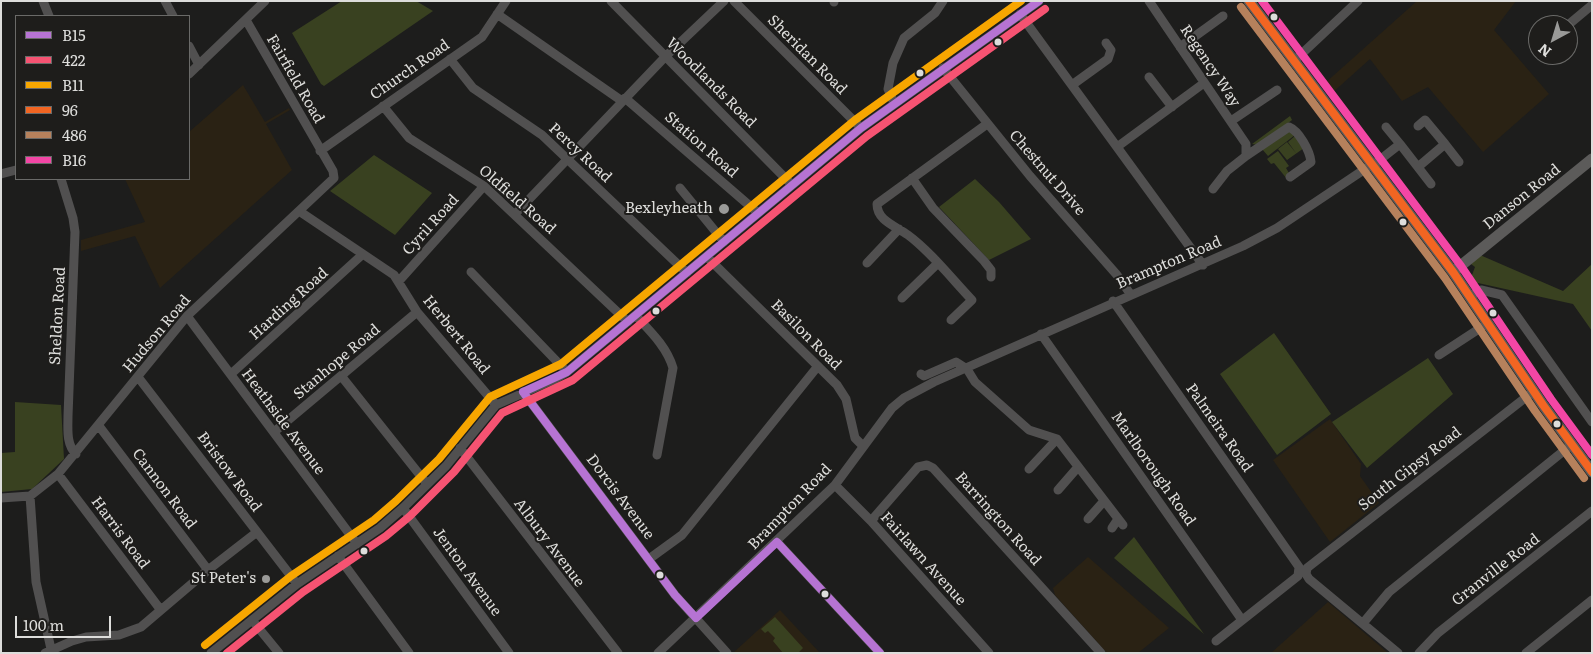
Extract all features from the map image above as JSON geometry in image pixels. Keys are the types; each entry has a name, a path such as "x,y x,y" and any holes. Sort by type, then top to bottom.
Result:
{"main road":[{"path":"1249,1 1470,296 1534,391 1592,472"},
{"name":"Danson Road","path":"1451,270 1469,262 1470,257 1592,159"}],"street":[{"path":"43,1 49,15"},
{"path":"165,1 172,15"},
{"path":"190,73 265,1"},
{"name":"Church Road","path":"320,151 482,37 506,1"},
{"name":"Woodlands Road","path":"611,1 792,185"},
{"path":"515,214 665,57 724,1"},
{"name":"Sheridan Road","path":"734,1 861,128"},
{"path":"894,103 888,89 893,63 904,38 935,13 943,1"},
{"path":"211,653 297,584 357,544 404,508 460,448 496,405 567,372 861,128 1039,1"},
{"name":"Regency Way","path":"1149,1 1246,144 1246,156"},
{"path":"1294,61 1358,1"},
{"path":"1578,17 1592,5"},
{"path":"1020,14 1203,265"},
{"name":"Station Road","path":"495,16 622,101 758,213"},
{"path":"1180,47 1223,16"},
{"name":"Fairfield Road","path":"246,20 320,151"},
{"path":"1072,85 1108,59 1111,50 1106,43"},
{"path":"190,48 199,66"},
{"name":"Percy Road","path":"450,59 473,88 542,135 687,273"},
{"name":"Chestnut Drive","path":"943,68 987,124 1123,282 1131,294"},
{"path":"1149,77 1172,107"},
{"path":"1117,147 1204,83"},
{"path":"1231,121 1277,90"},
{"name":"Oldfield Road","path":"383,106 409,138 484,186 628,322"},
{"path":"1418,126 1425,120 1459,162"},
{"path":"951,320 972,300 909,235 881,217 877,210 877,204 987,124"},
{"path":"1213,189 1227,171 1289,127 1294,129 1311,155 1312,162 1290,177"},
{"path":"1386,127 1431,184"},
{"name":"Brampton Road","path":"658,653 835,485 892,408 904,398 934,382 1114,301 1203,265 1277,228 1372,166 1400,144"},
{"path":"1418,167 1445,144"},
{"name":"Hudson Road","path":"30,496 58,474 76,454 187,316 334,178 333,171 320,151"},
{"path":"1,174 15,170"},
{"path":"912,178 933,208 984,261 991,270 991,277"},
{"name":"Sheldon Road","path":"61,180 75,232 68,416 69,442 71,449 76,454"},
{"name":"Cyril Road","path":"399,281 484,186"},
{"path":"680,188 724,242"},
{"name":"Herbert Road","path":"299,211 399,281 416,312 496,405"},
{"path":"867,263 899,229"},
{"name":"Harding Road","path":"230,374 363,254"},
{"name":"Basilon Road","path":"707,257 837,385 846,399 855,438 863,446"},
{"path":"902,298 937,264"},
{"path":"471,272 567,372"},
{"path":"1470,296 1481,290 1502,295 1592,422"},
{"name":"Palmeira Road","path":"1114,301 1309,579 1364,622 1398,653"},
{"name":"Stanhope Road","path":"274,432 342,377 416,312"},
{"name":"Heathside Avenue","path":"187,316 357,544"},
{"path":"636,316 670,357 673,368 657,455"},
{"path":"1439,355 1488,323"},
{"name":"Marlborough Road","path":"1041,334 1242,620"},
{"name":"Brampton Road","path":"920,374 924,376 956,362 966,368"},
{"path":"648,559 682,535 818,366"},
{"path":"966,368 975,382 1029,430 1056,439 1121,522 1112,528"},
{"name":"Bristow Road","path":"138,377 297,584"},
{"path":"342,377 427,484"},
{"name":"South Gipsy Road","path":"1216,641 1298,576 1316,559 1534,391"},
{"name":"Dorcis Avenue","path":"523,392 675,595 727,653"},
{"name":"Cannon Road","path":"99,426 208,570"},
{"path":"1029,469 1056,439"},
{"path":"1364,622 1389,592 1572,445"},
{"name":"Albury Avenue","path":"460,448 618,653"},
{"name":"Barrington Road","path":"871,522 918,468 927,465 933,468 1101,653"},
{"path":"1058,490 1078,467"},
{"name":"Harris Road","path":"58,474 160,609"},
{"name":"Fairlawn Avenue","path":"835,485 871,522 989,653"},
{"path":"1,498 30,496 36,582 48,651 86,637 131,632 141,627 160,609 257,532"},
{"path":"1088,519 1104,501"},
{"name":"Jenton Avenue","path":"404,508 509,653"},
{"name":"Granville Road","path":"1419,653 1438,633 1592,511"},
{"path":"777,542 880,653"},
{"path":"338,556 409,653"},
{"path":"1526,653 1592,600"},
{"path":"252,620 279,653"}],"shaded area":[{"path":"1417,1 1516,1 1494,30 1549,94 1483,152 1428,87 1402,101 1370,59 1331,94 1324,84"},
{"path":"243,85 265,122 289,108 290,110 266,124 292,170 160,288 135,236 81,251 81,240 145,222 125,180 190,180 190,131"},
{"path":"1330,419 1361,464 1360,476 1379,503 1330,542 1273,460"},
{"path":"1088,557 1169,628 1138,653 1107,653 1055,595 1053,588"},
{"path":"1328,602 1388,653 1271,653"},
{"path":"780,610 820,653 733,653"}],"green space":[{"path":"342,1 416,1 433,11 324,86 321,84 292,33"},
{"path":"1290,116 1292,120 1259,145 1252,144"},
{"path":"1288,131 1295,135 1268,156 1262,149"},
{"path":"1295,136 1304,148 1287,160 1278,149 1287,142 1296,153 1288,142"},
{"path":"1278,151 1289,166 1286,168 1289,173 1287,179 1274,163 1271,164 1267,159"},
{"path":"374,155 432,193 395,235 330,191"},
{"path":"975,179 999,202 1031,239 989,260 939,207"},
{"path":"1480,255 1563,291 1592,264 1592,331 1573,304 1478,283 1472,285 1468,277 1472,275 1475,267 1471,264"},
{"path":"1274,333 1331,414 1277,455 1220,374"},
{"path":"1428,358 1453,394 1367,468 1332,422"},
{"path":"15,402 61,405 64,459 32,489 1,492 1,453 15,452"},
{"path":"1134,537 1204,634 1114,558"},
{"path":"775,617 803,648 798,653 783,653 773,641 775,638 768,631 765,633 761,629"}],"transit line":[{"name":"B11","path":"205,645 291,576 374,520 396,501 439,459 490,397 561,364 855,120 1021,1"},
{"name":"B15","path":"523,392 567,372 861,128 1039,1"},
{"name":"96","path":"1249,1 1453,272 1543,405 1592,472"},
{"name":"B16","path":"1262,1 1461,266 1551,399 1592,455"},
{"name":"486","path":"1241,7 1445,278 1535,411 1584,478"},
{"name":"422","path":"227,653 303,592 386,536 410,516 454,472 502,413 573,380 867,136 1045,9"},
{"name":"B15","path":"523,392 675,595 696,618"},
{"name":"B15","path":"777,542 880,653"},
{"name":"B15","path":"696,618 777,542"}],"place":[{"name":"Bexleyheath","path":"724,209"},
{"name":"St Peter's","path":"266,579"}]}
